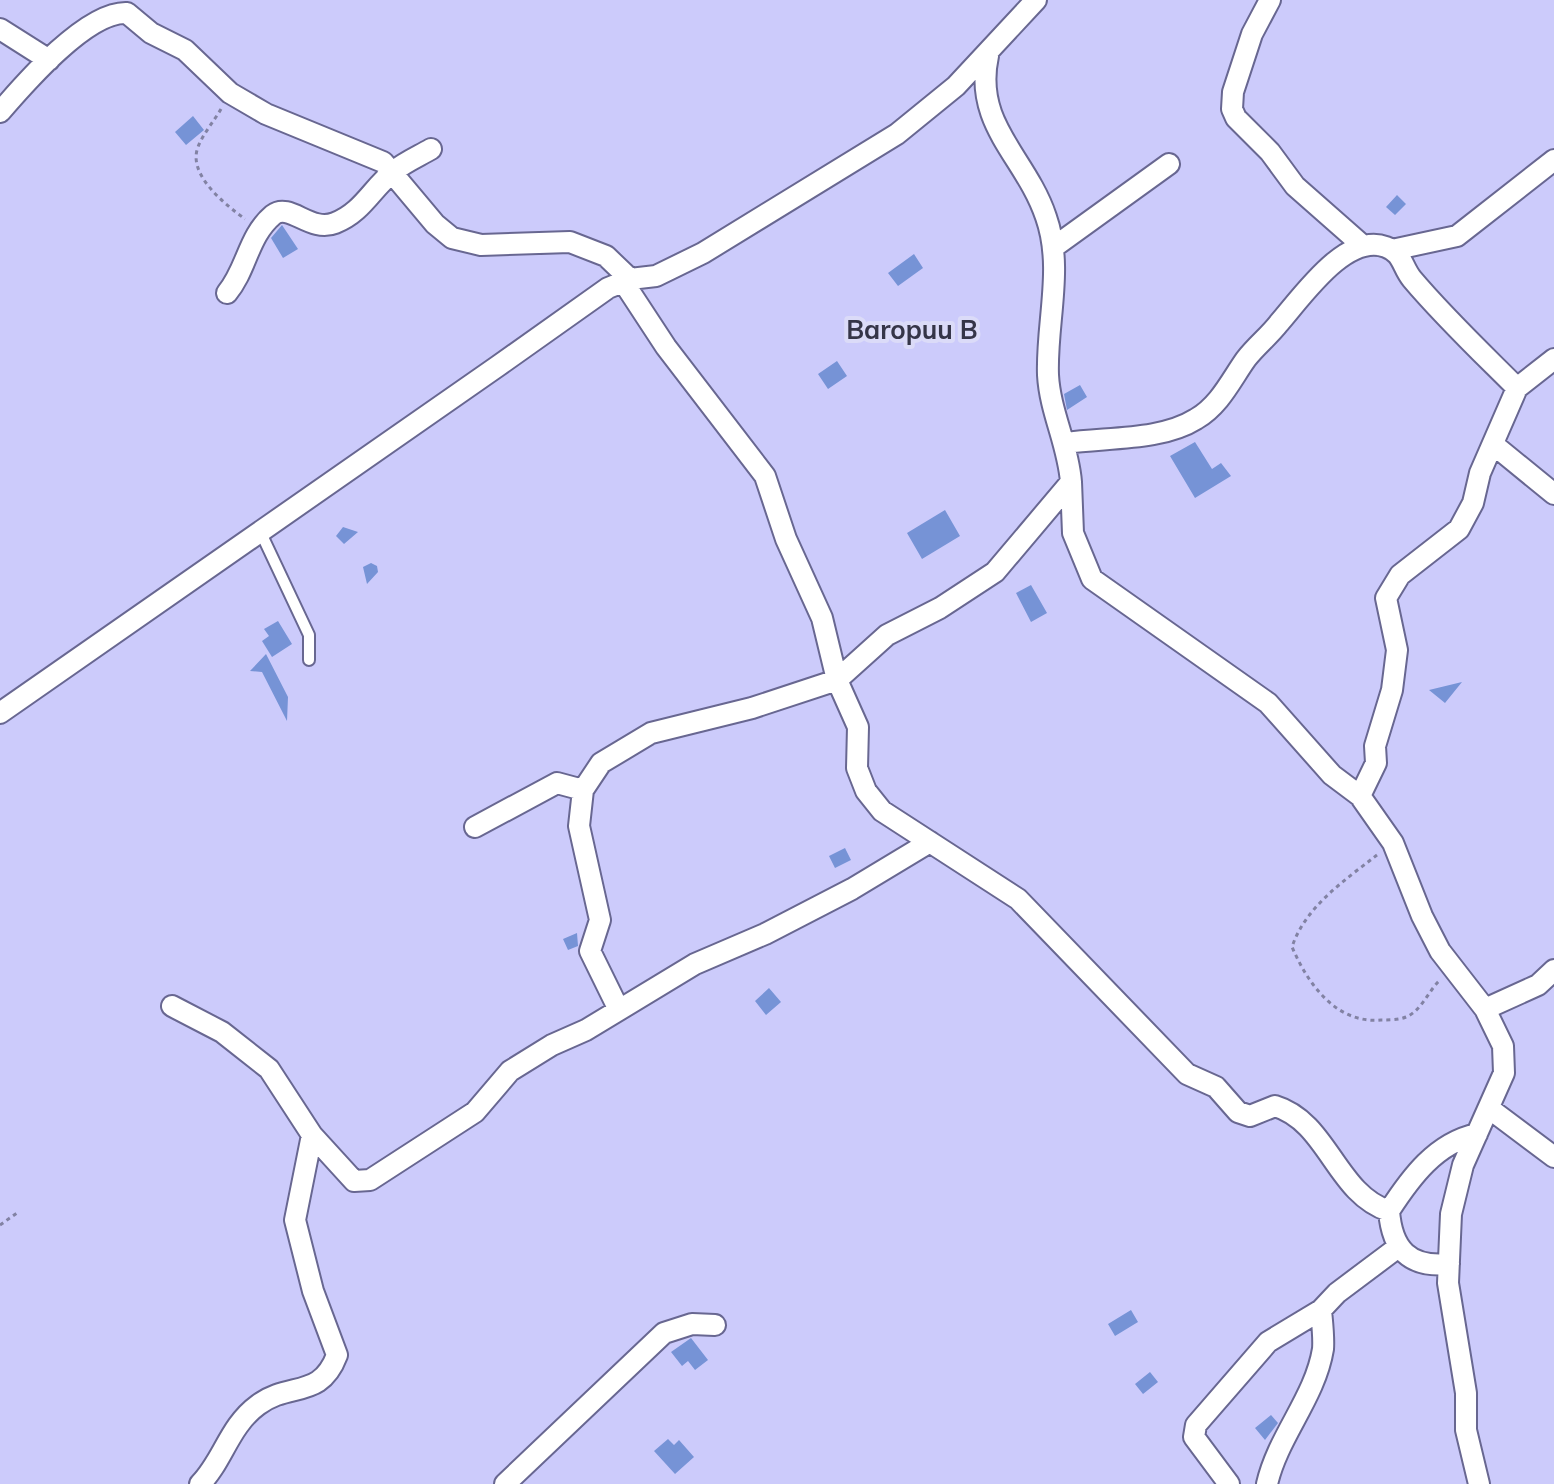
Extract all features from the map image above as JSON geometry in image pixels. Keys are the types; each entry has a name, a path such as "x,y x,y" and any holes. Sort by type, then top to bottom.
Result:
{"street":[{"path":"0,713 498,366 562,317 608,288 656,276 703,253 897,134 988,56 1036,0"},
{"path":"1270,0 1252,34 1232,109 1295,186 1362,245"},
{"path":"0,112 49,60 81,32 124,12 185,50 230,93 266,114 353,147 383,162 435,224 452,238 481,245 570,242 606,256 627,281 691,380 765,476 786,539 822,618 837,680 858,727 857,768 866,791 882,811 1018,899 1187,1074 1216,1087 1238,1112 1250,1116 1275,1106 1288,1112 1311,1131 1368,1205 1389,1211"},
{"path":"0,29 49,60"},
{"path":"988,56 983,79 986,105 1041,204 1054,247 1048,374 1052,403 1066,443 1073,533 1092,579 1268,703 1332,775 1360,796 1393,843 1422,916 1453,968 1485,1009 1503,1046 1504,1073 1463,1165 1451,1214 1448,1283 1466,1393 1466,1430 1479,1484"},
{"path":"227,293 236,282 257,229 277,212 289,211 313,226 332,225 360,210 393,172 431,149"},
{"path":"1392,250 1457,236 1554,160"},
{"path":"1054,247 1169,164"},
{"path":"1066,443 1173,431 1198,418 1230,388 1246,359 1306,289 1343,256 1362,245 1385,246 1402,257 1409,275 1434,305 1517,388"},
{"path":"1360,796 1376,763 1375,746 1392,690 1397,650 1386,598 1400,575 1459,529 1473,503 1480,473 1517,388 1554,359"},
{"path":"1494,445 1554,494"},
{"path":"619,1010 590,951 600,920 579,826 583,790 601,763 651,733 752,708 837,680 887,635 940,608 995,572 1071,482"},
{"path":"475,827 557,783 583,790"},
{"path":"172,1006 222,1032 269,1069 312,1135 354,1181 370,1180 475,1112 510,1071 552,1045 619,1010 695,964 806,913 930,842"},
{"path":"1485,1009 1538,985 1554,970"},
{"path":"1490,1109 1554,1157"},
{"path":"1449,1264 1417,1263 1397,1248 1389,1211 1410,1179 1434,1156 1461,1138 1477,1134"},
{"path":"200,1484 216,1468 219,1453 257,1405 288,1391 310,1388 326,1378 337,1355 313,1291 295,1220 312,1135"},
{"path":"1229,1484 1194,1437 1196,1425 1268,1342 1321,1310 1337,1293 1397,1248"},
{"path":"1267,1484 1273,1459 1314,1379 1323,1347 1321,1310"},
{"path":"505,1484 664,1333 692,1324 715,1325"}],"lane":[{"path":"260,531 309,635 309,660"}],"path":[{"path":"230,93 197,149 196,160 211,189 257,229"},
{"path":"1393,843 1338,886 1299,926 1292,947 1303,973 1320,995 1352,1018 1373,1021 1405,1018 1417,1010 1429,991 1453,968"},
{"path":"0,1225 17,1213"}],"building":[{"path":"193,116 204,130 186,145 175,132"},
{"path":"1397,195 1406,204 1395,215 1386,207"},
{"path":"282,225 298,249 283,258 271,238"},
{"path":"914,254 923,268 898,286 888,273"},
{"path":"837,361 847,376 828,389 818,374"},
{"path":"1080,385 1087,397 1067,410 1064,394"},
{"path":"1195,442 1212,469 1221,463 1231,476 1195,498 1170,456"},
{"path":"945,510 960,536 922,559 907,533"},
{"path":"343,527 358,532 344,544 336,536"},
{"path":"371,563 377,566 378,572 367,584 363,567"},
{"path":"1031,585 1047,613 1031,622 1016,593"},
{"path":"278,621 292,644 272,657 262,641 269,636 264,629"},
{"path":"266,654 288,697 287,721 262,672 250,671"},
{"path":"1462,682 1445,703 1429,690"},
{"path":"845,848 851,860 835,868 829,856"},
{"path":"577,933 578,946 568,950 563,939"},
{"path":"769,988 781,1002 766,1015 755,1001"},
{"path":"1131,1310 1138,1322 1115,1336 1108,1324"},
{"path":"691,1338 708,1360 695,1370 688,1361 682,1366 671,1352"},
{"path":"1150,1372 1158,1382 1143,1394 1135,1384"},
{"path":"1271,1415 1278,1423 1265,1440 1255,1428"},
{"path":"668,1439 674,1445 679,1440 694,1457 675,1474 654,1451"}],"district":[{"name":"Baropuu B","path":"912,329"}]}
